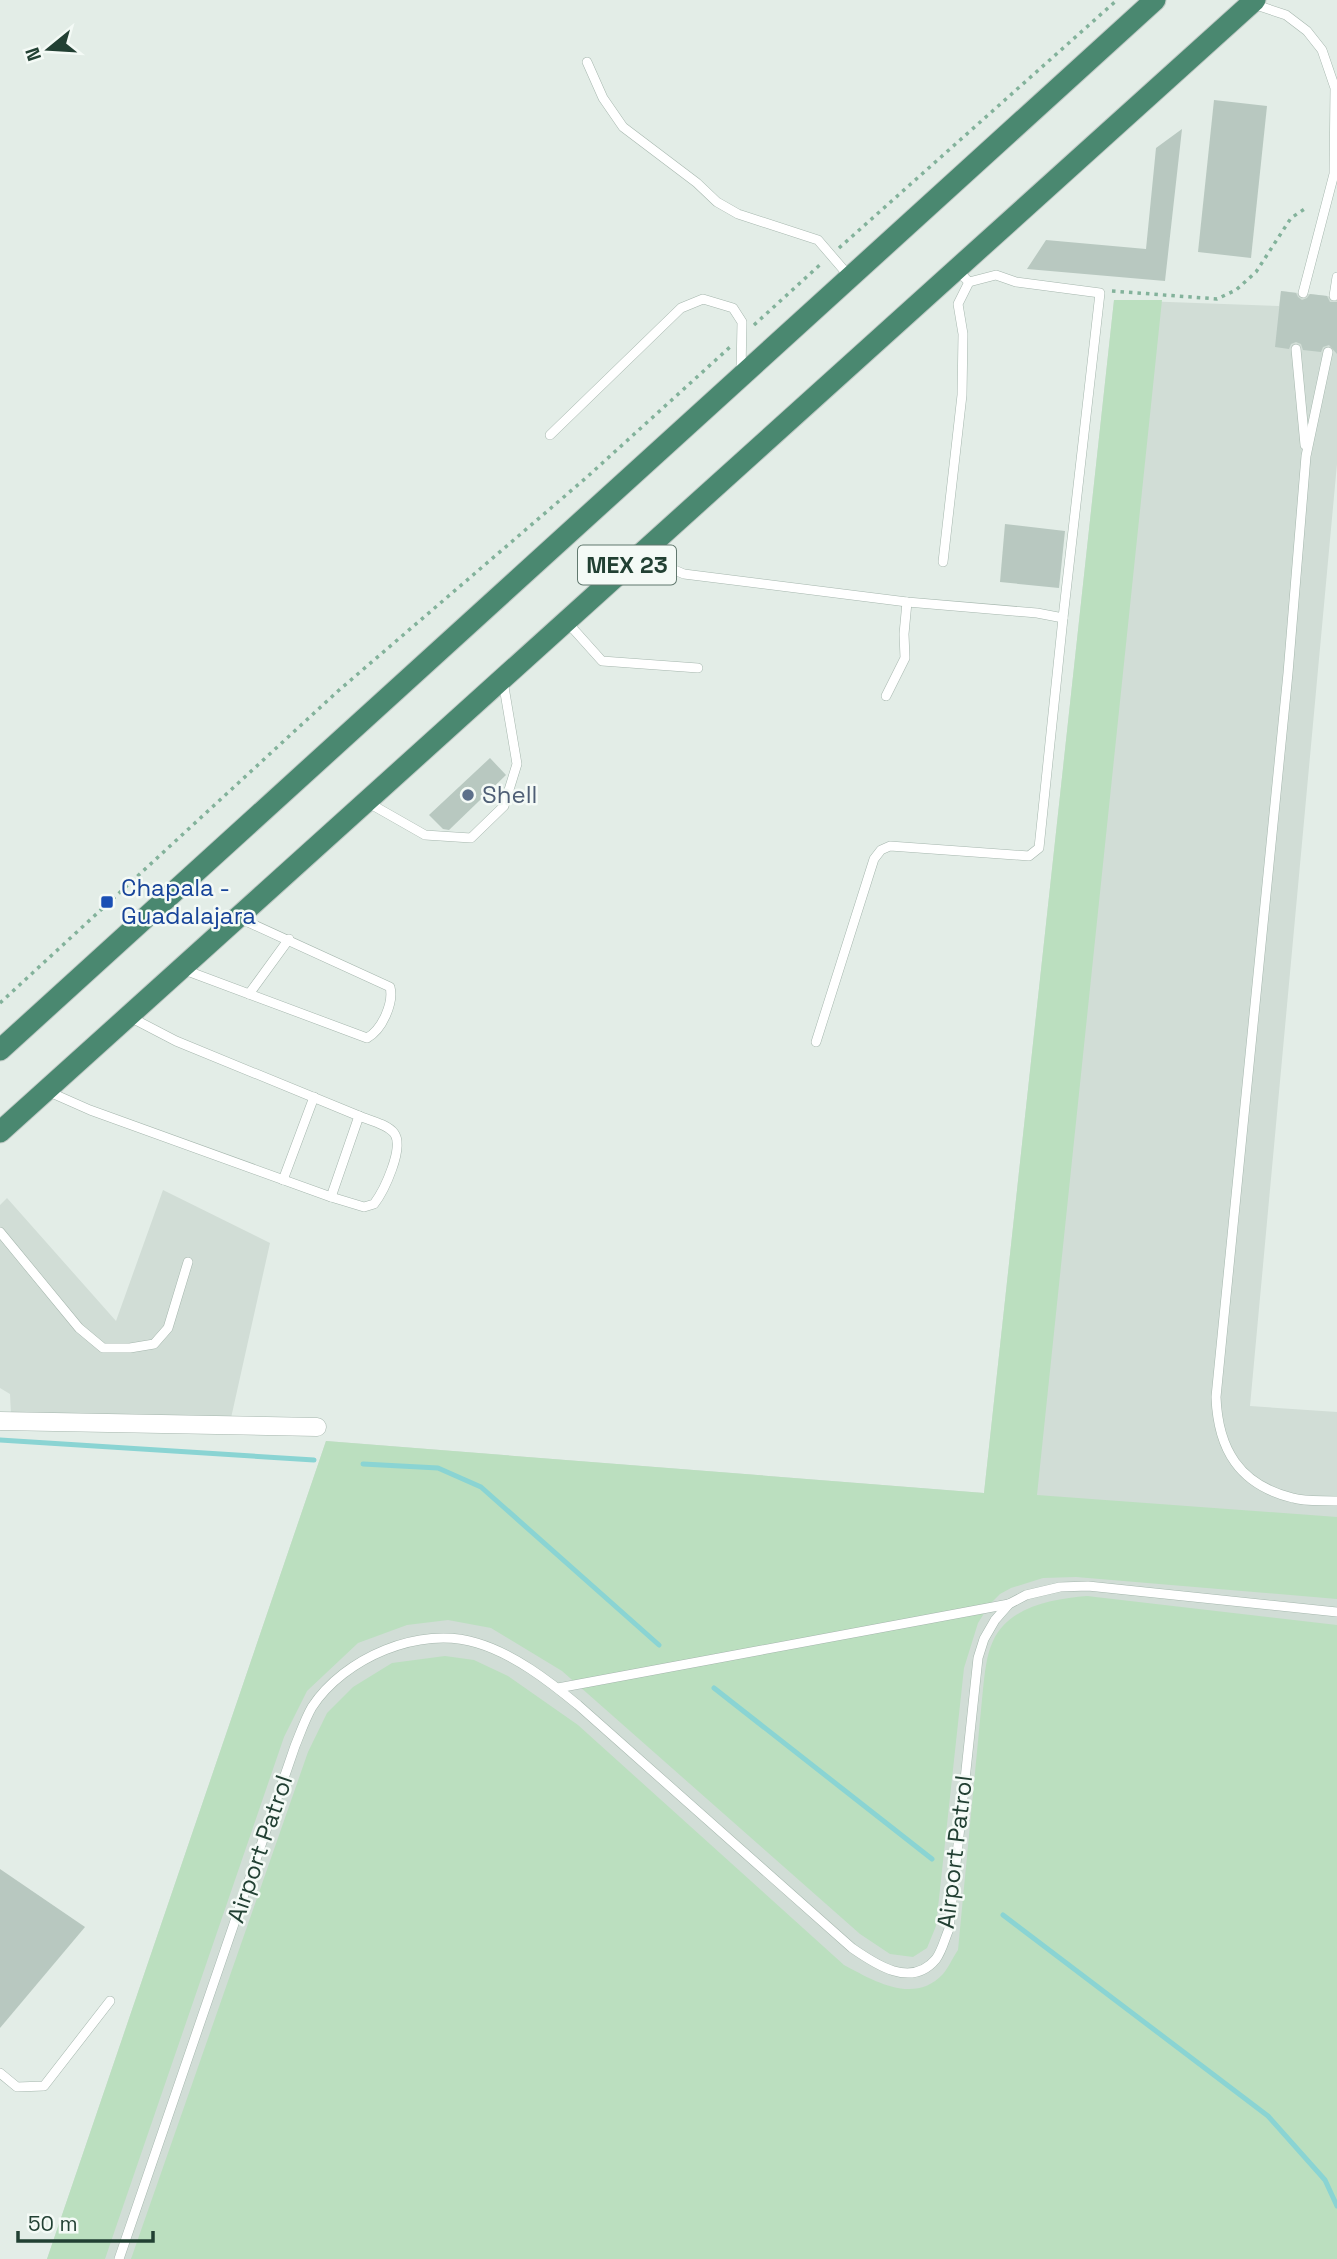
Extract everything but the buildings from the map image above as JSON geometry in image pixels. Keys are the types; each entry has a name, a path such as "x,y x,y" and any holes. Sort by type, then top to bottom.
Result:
{"highway":[{"name":"MEX 23","path":"0,1050 1155,0"},
{"name":"MEX 23","path":"0,1132 638,555 963,276 1253,1"}],"street":[{"path":"0,1421 317,1427"}],"lane":[{"path":"1253,1 1286,15 1307,31 1322,50 1335,88 1334,174 1303,293"},
{"path":"587,62 603,98 623,127 697,183 717,202 738,214 818,240 850,277"},
{"path":"816,1042 874,859 881,850 890,846 1029,856 1039,848 1100,293 1016,282 996,275 963,276 958,304 962,334 962,395 943,562"},
{"path":"1334,296 1337,277"},
{"path":"550,435 681,308 703,299 733,308 742,322 741,376"},
{"path":"1296,349 1306,456"},
{"path":"1328,352 1306,456 1288,673 1216,1397 1217,1423 1229,1455 1257,1484 1293,1498 1337,1501"},
{"path":"638,555 684,574 1063,618"},
{"path":"886,696 905,658 904,634 908,601"},
{"path":"565,620 602,661 698,668"},
{"path":"365,801 425,835 471,838 504,806 517,764 503,677"},
{"path":"180,969 368,1038 377,1033 392,997 390,987 238,917"},
{"path":"249,994 289,940"},
{"path":"45,1091 90,1110 331,1197 365,1208 374,1204 398,1153 398,1140 391,1130 176,1041 128,1016"},
{"path":"284,1180 314,1097"},
{"path":"331,1197 359,1116"},
{"path":"0,1231 79,1328 103,1348 130,1348 154,1344 168,1328 188,1262"},
{"name":"Airport Patrol","path":"558,1688 1009,1604 1045,1589 1088,1586 1337,1612"},
{"name":"Airport Patrol","path":"119,2259 295,1746 312,1707 334,1682 359,1663 387,1648 448,1638 477,1643 513,1659 558,1688 852,1948 877,1965 897,1973 912,1972 926,1967 936,1959 949,1929 978,1658 984,1639 1009,1604"},
{"path":"0,2073 17,2087 44,2086 110,2001"}],"path":[{"path":"0,1003 338,691 587,477 1117,0"},
{"path":"1100,293 1109,291 1217,299 1236,290 1256,272 1290,218 1306,208"}],"shaded area":[{"path":"1281,291 1337,297 1337,464 1250,1406 1337,1412 1337,2259 47,2259 326,1441 984,1493 1114,300 1279,306"},
{"path":"163,1190 270,1243 231,1418 11,1414 10,1394 0,1388 0,1205 7,1198 116,1321"}],"green space":[{"path":"1114,300 1162,300 1037,1495 1337,1517 1337,1599 1076,1577 1043,1578 1000,1594 978,1623 964,1668 936,1926 927,1948 913,1957 890,1954 860,1934 562,1671 491,1628 448,1620 407,1625 358,1643 307,1691 284,1737 105,2259 47,2259 326,1441 984,1493"},
{"path":"1087,1596 1337,1625 1337,2259 131,2259 308,1752 327,1713 353,1687 392,1663 445,1656 474,1660 508,1676 578,1725 844,1965 868,1978 894,1987 920,1988 943,1974 958,1950 983,1689 987,1659 993,1641 1000,1629 1010,1620 1033,1606"}],"waterway":[{"path":"0,1440 314,1460"},
{"path":"363,1464 438,1468 481,1487 659,1645"},
{"path":"714,1688 932,1859"},
{"path":"1003,1915 1268,2116 1325,2180 1337,2206"}],"place":[{"name":"Shell","path":"468,795"},
{"name":"Chapala - Guadalajara","path":"107,902"}]}
